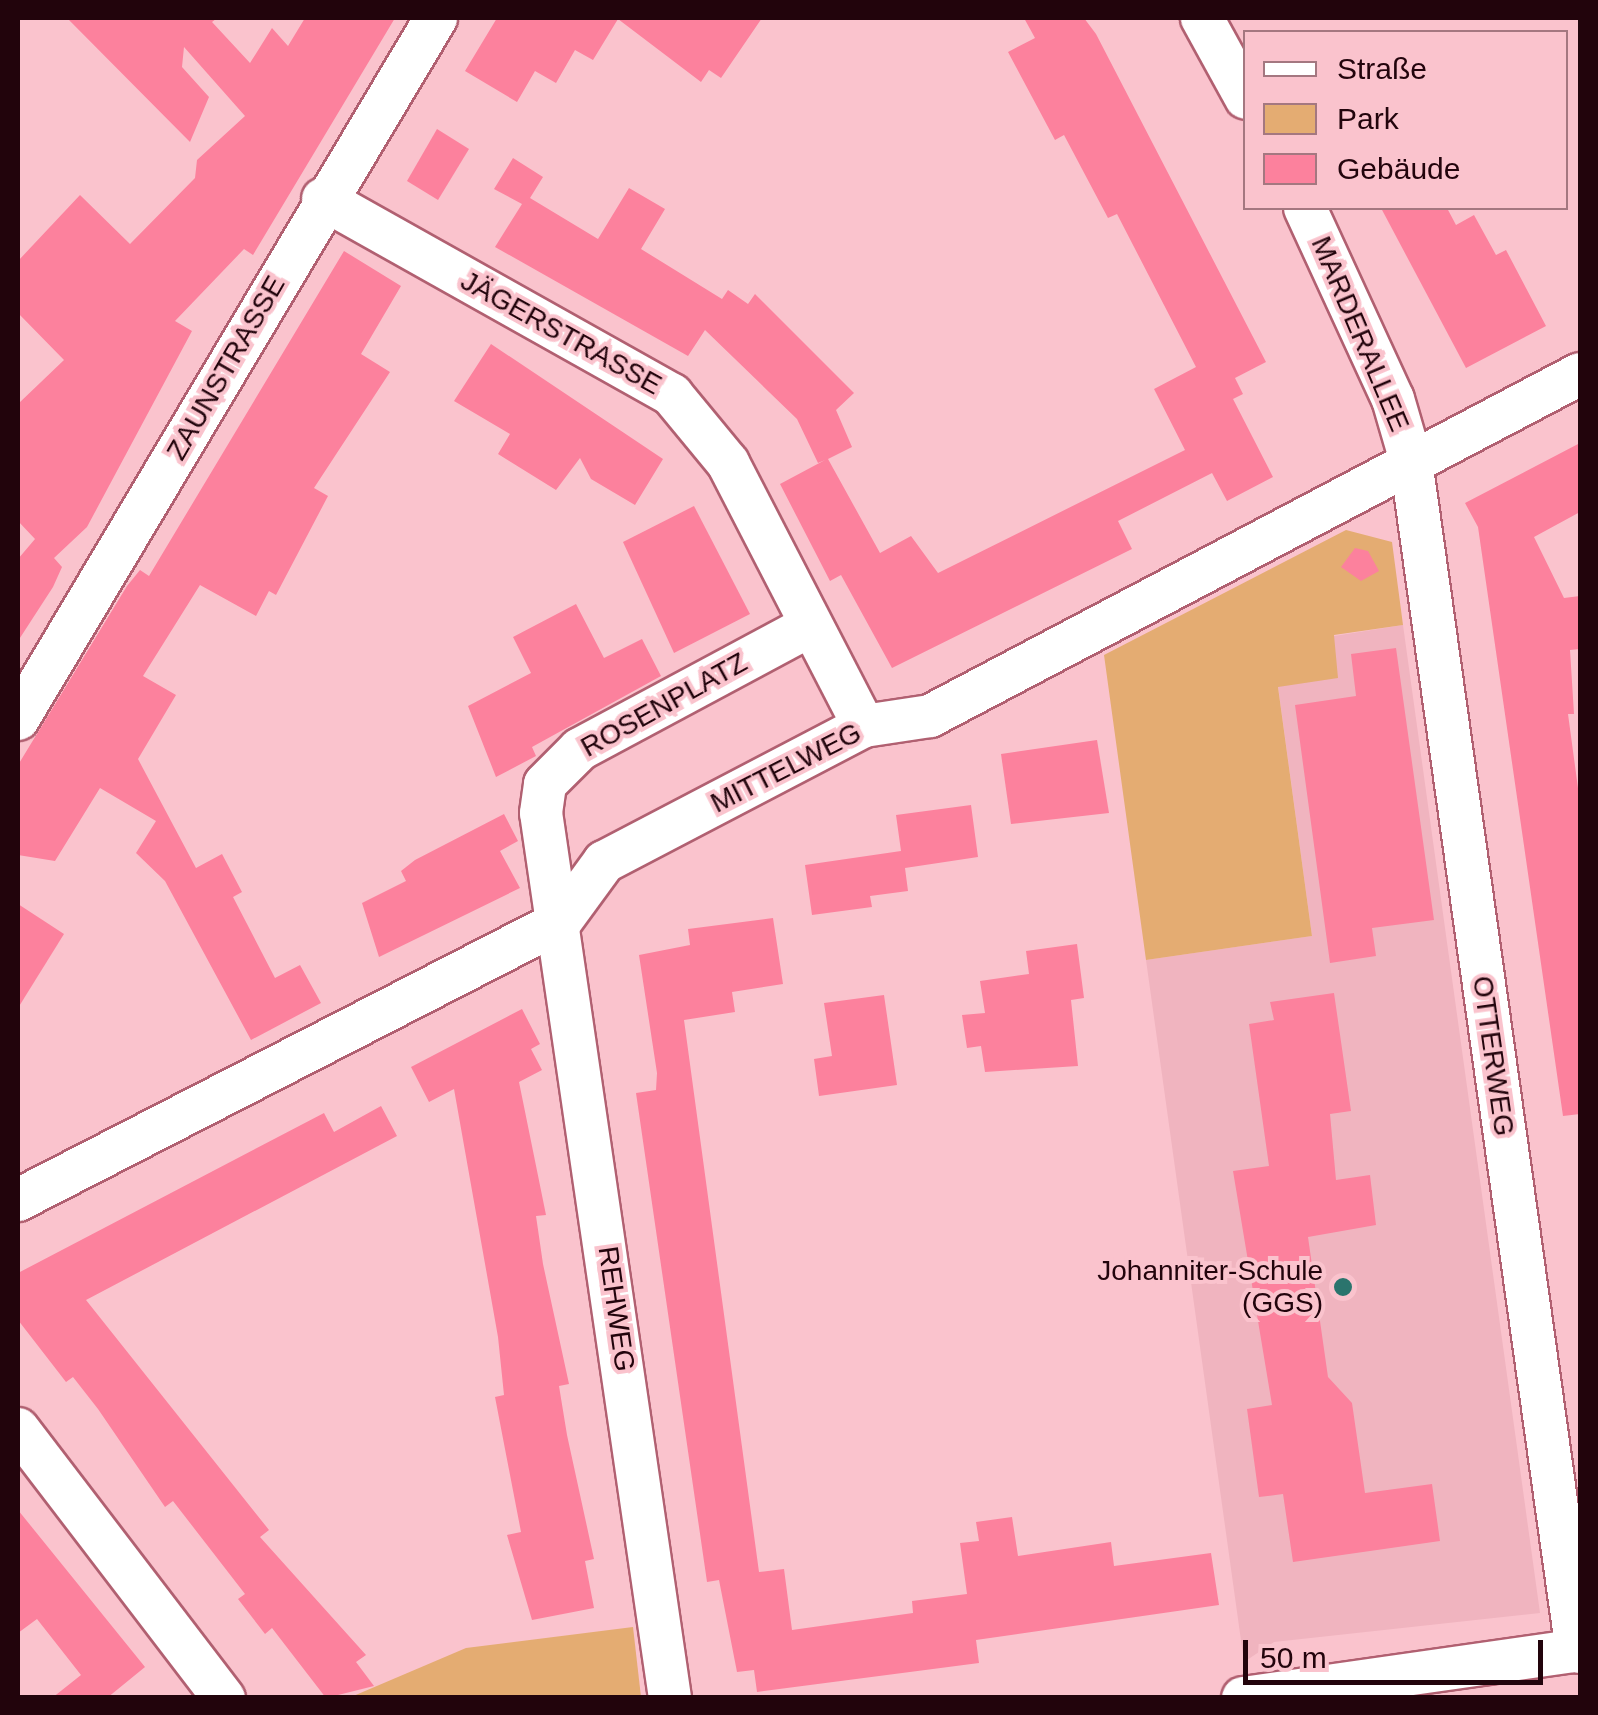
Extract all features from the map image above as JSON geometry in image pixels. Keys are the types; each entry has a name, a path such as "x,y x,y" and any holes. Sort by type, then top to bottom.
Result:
{"street":[{"name":"ZAUNSTRASSE","path":"18,719 323,199 436,18"},
{"path":"1202,18 1243,93"},
{"name":"JÄGERSTRASSE","path":"323,199 672,395 728,463 864,726"},
{"name":"MARDERALLEE","path":"1306,210 1393,399 1412,461"},
{"name":"MITTELWEG","path":"18,1200 561,922 604,862 864,726 930,716 1580,374"},
{"name":"OTTERWEG","path":"1412,461 1579,1651"},
{"name":"ROSENPLATZ","path":"561,922 541,813 556,766 809,626"},
{"name":"REHWEG","path":"561,922 670,1698"},
{"path":"18,1429 224,1698"},
{"path":"1243,1698 1579,1651"}],"shaded area":[{"name":"Johanniter-Schule (GGS)","path":"1403,625 1540,1613 1274,1642 1244,1662 1146,960 1312,936 1278,686 1334,636"}],"green space":[{"path":"1346,530 1392,542 1403,625 1334,635 1338,678 1278,687 1312,936 1146,960 1104,655"},
{"path":"633,1627 641,1697 351,1697 466,1648"}],"building":[{"path":"67,18 217,18 212,22 250,63 272,28 288,46 305,18 395,18 253,255 244,249 175,321 192,331 87,527 54,558 62,567 18,641 18,559 35,539 18,521 18,404 64,360 18,313 18,261 80,195 130,244 195,178 197,160 245,116 184,47 182,67 209,97 190,142"},
{"path":"497,18 762,18 721,78 709,70 701,82 618,19 593,60 575,50 556,83 535,71 517,102 465,71"},
{"path":"1024,18 1084,18 1096,34 1266,362 1235,378 1243,394 1233,399 1273,477 1227,501 1212,473 1118,521 1132,549 892,668 841,575 830,581 780,484 825,460 818,463 797,419 705,330 688,356 495,247 522,204 494,189 513,158 543,177 530,198 598,239 629,188 665,209 641,249 722,299 728,290 748,304 755,294 854,393 836,410 852,447 828,459 880,553 911,536 938,573 1185,450 1154,389 1196,367 1117,214 1108,218 1064,135 1055,140 1008,52 1035,38"},
{"path":"437,129 469,149 438,200 407,181"},
{"path":"1382,210 1448,210 1456,225 1474,215 1496,255 1506,250 1546,326 1466,368"},
{"path":"344,251 401,286 361,354 390,372 314,488 328,496 276,595 269,591 256,616 200,585 143,676 176,695 138,759 196,868 222,854 242,892 233,897 275,978 300,965 321,1003 251,1040 165,881 136,853 156,821 100,788 55,861 18,855 18,765 127,586 140,570 149,576"},
{"path":"491,344 663,459 635,505 591,479 580,458 556,490 498,454 510,434 454,401"},
{"path":"1580,443 1580,512 1534,537 1564,598 1580,596 1580,649 1570,650 1574,714 1568,714 1580,803 1580,1114 1563,1116 1478,527 1465,503"},
{"path":"694,506 750,614 674,653 623,542"},
{"path":"1355,548 1368,551 1379,571 1361,581 1341,567"},
{"path":"576,604 604,658 642,639 661,676 532,747 536,756 496,777 468,706 531,673 513,637"},
{"path":"1396,648 1434,920 1372,928 1376,956 1330,963 1295,705 1356,696 1351,654"},
{"path":"1097,740 1109,813 1011,824 1001,754"},
{"path":"971,805 978,857 905,868 908,891 870,896 872,907 812,915 805,865 901,851 896,815"},
{"path":"504,814 518,841 500,851 520,888 379,957 362,903 406,881 401,871 415,860"},
{"path":"18,904 64,934 18,1008"},
{"path":"773,918 783,984 732,992 735,1012 684,1020 759,1572 784,1569 792,1630 913,1613 912,1601 967,1594 960,1543 979,1541 976,1522 1012,1517 1018,1556 1111,1542 1114,1566 1211,1553 1219,1605 976,1640 979,1663 757,1692 754,1670 737,1672 719,1580 707,1582 636,1093 656,1090 657,1073 639,955 690,945 688,929"},
{"path":"1077,944 1084,998 1071,1000 1078,1066 985,1072 981,1046 967,1048 962,1015 985,1013 980,981 1029,974 1026,951"},
{"path":"1334,993 1351,1111 1330,1114 1336,1180 1370,1175 1376,1225 1308,1237 1328,1377 1352,1403 1365,1493 1432,1484 1440,1541 1293,1562 1283,1494 1259,1497 1247,1409 1272,1405 1233,1171 1269,1166 1249,1024 1274,1020 1270,1002"},
{"path":"884,995 897,1085 819,1096 814,1059 832,1056 824,1003"},
{"path":"522,1009 540,1044 531,1049 542,1070 519,1082 546,1215 536,1216 543,1264 569,1384 559,1386 594,1559 585,1561 594,1608 532,1620 507,1535 521,1532 495,1397 504,1395 498,1337 454,1089 429,1102 411,1067"},
{"path":"381,1106 397,1136 86,1300 269,1530 260,1537 366,1655 356,1662 374,1686 326,1698 272,1628 265,1634 238,1599 245,1594 173,1501 165,1507 73,1377 66,1382 18,1320 18,1273 324,1113 334,1132"},
{"path":"18,1510 145,1667 107,1698 52,1698 81,1675 37,1619 18,1633"}],"place":[{"name":"Johanniter-Schule (GGS)","path":"1343,1287"}]}
